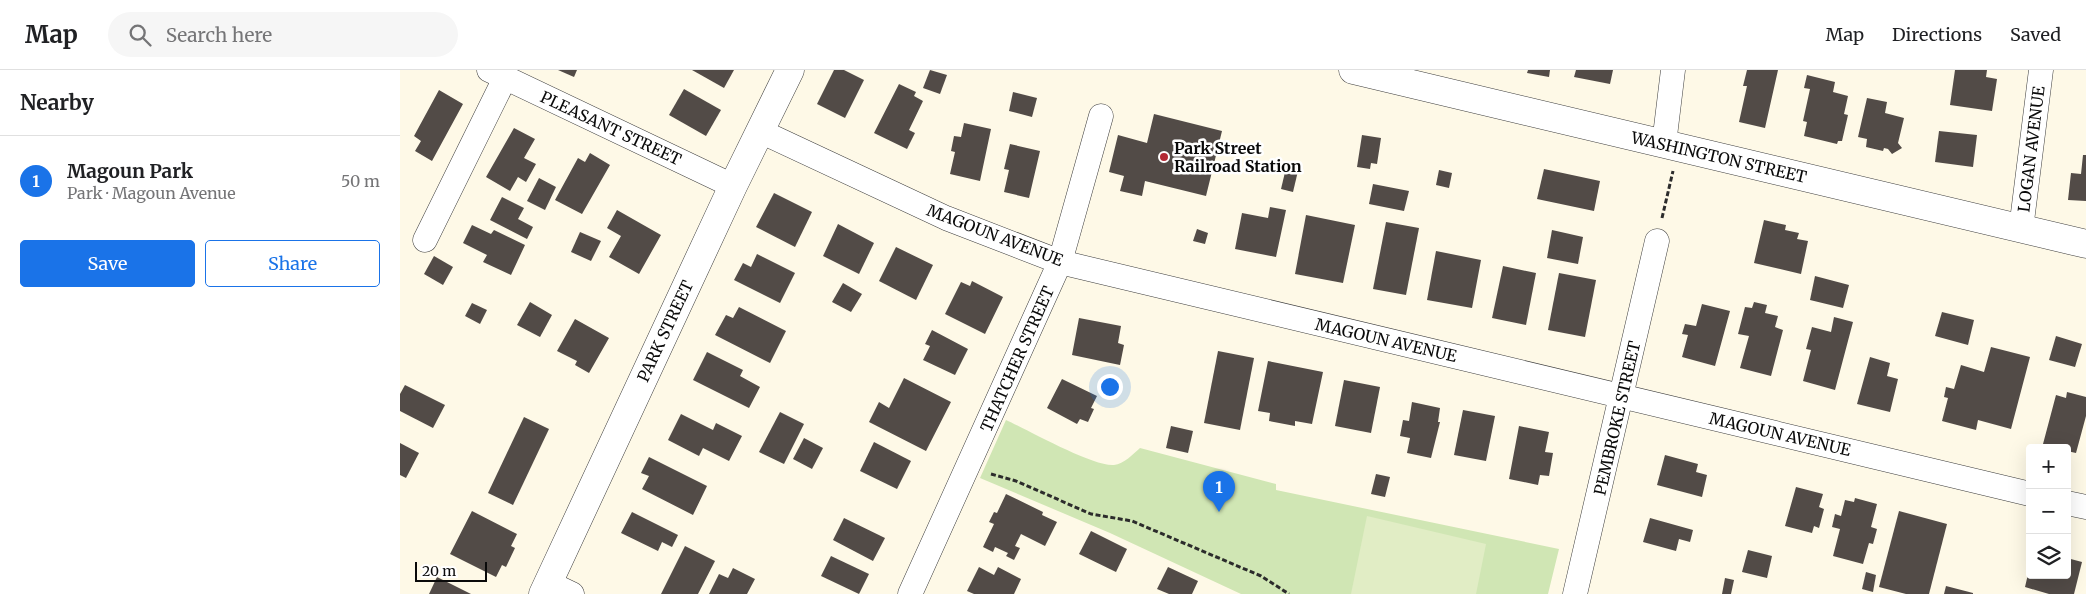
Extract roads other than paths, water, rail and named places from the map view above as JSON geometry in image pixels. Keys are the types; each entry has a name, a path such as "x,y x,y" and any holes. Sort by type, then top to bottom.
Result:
{"street":[{"name":"PARK STREET","path":"555,590 733,186 790,70"},
{"name":"WASHINGTON STREET","path":"1353,70 1670,154 2086,244"},
{"path":"1670,154 1674,70"},
{"name":"LOGAN AVENUE","path":"2021,229 2041,70"},
{"path":"424,240 497,74"},
{"name":"PLEASANT STREET","path":"497,74 733,186"},
{"name":"THATCHER STREET","path":"910,594 1060,262 1101,116"},
{"name":"MAGOUN AVENUE","path":"760,131 946,218 1060,262 2026,493"},
{"name":"PEMBROKE STREET","path":"1575,594 1657,241"},
{"path":"2071,504 2086,508"}],"place":[{"name":"Park Street Railroad Station","path":"1164,157"},
{"name":"Magoun Park","path":"1219,512"}]}
